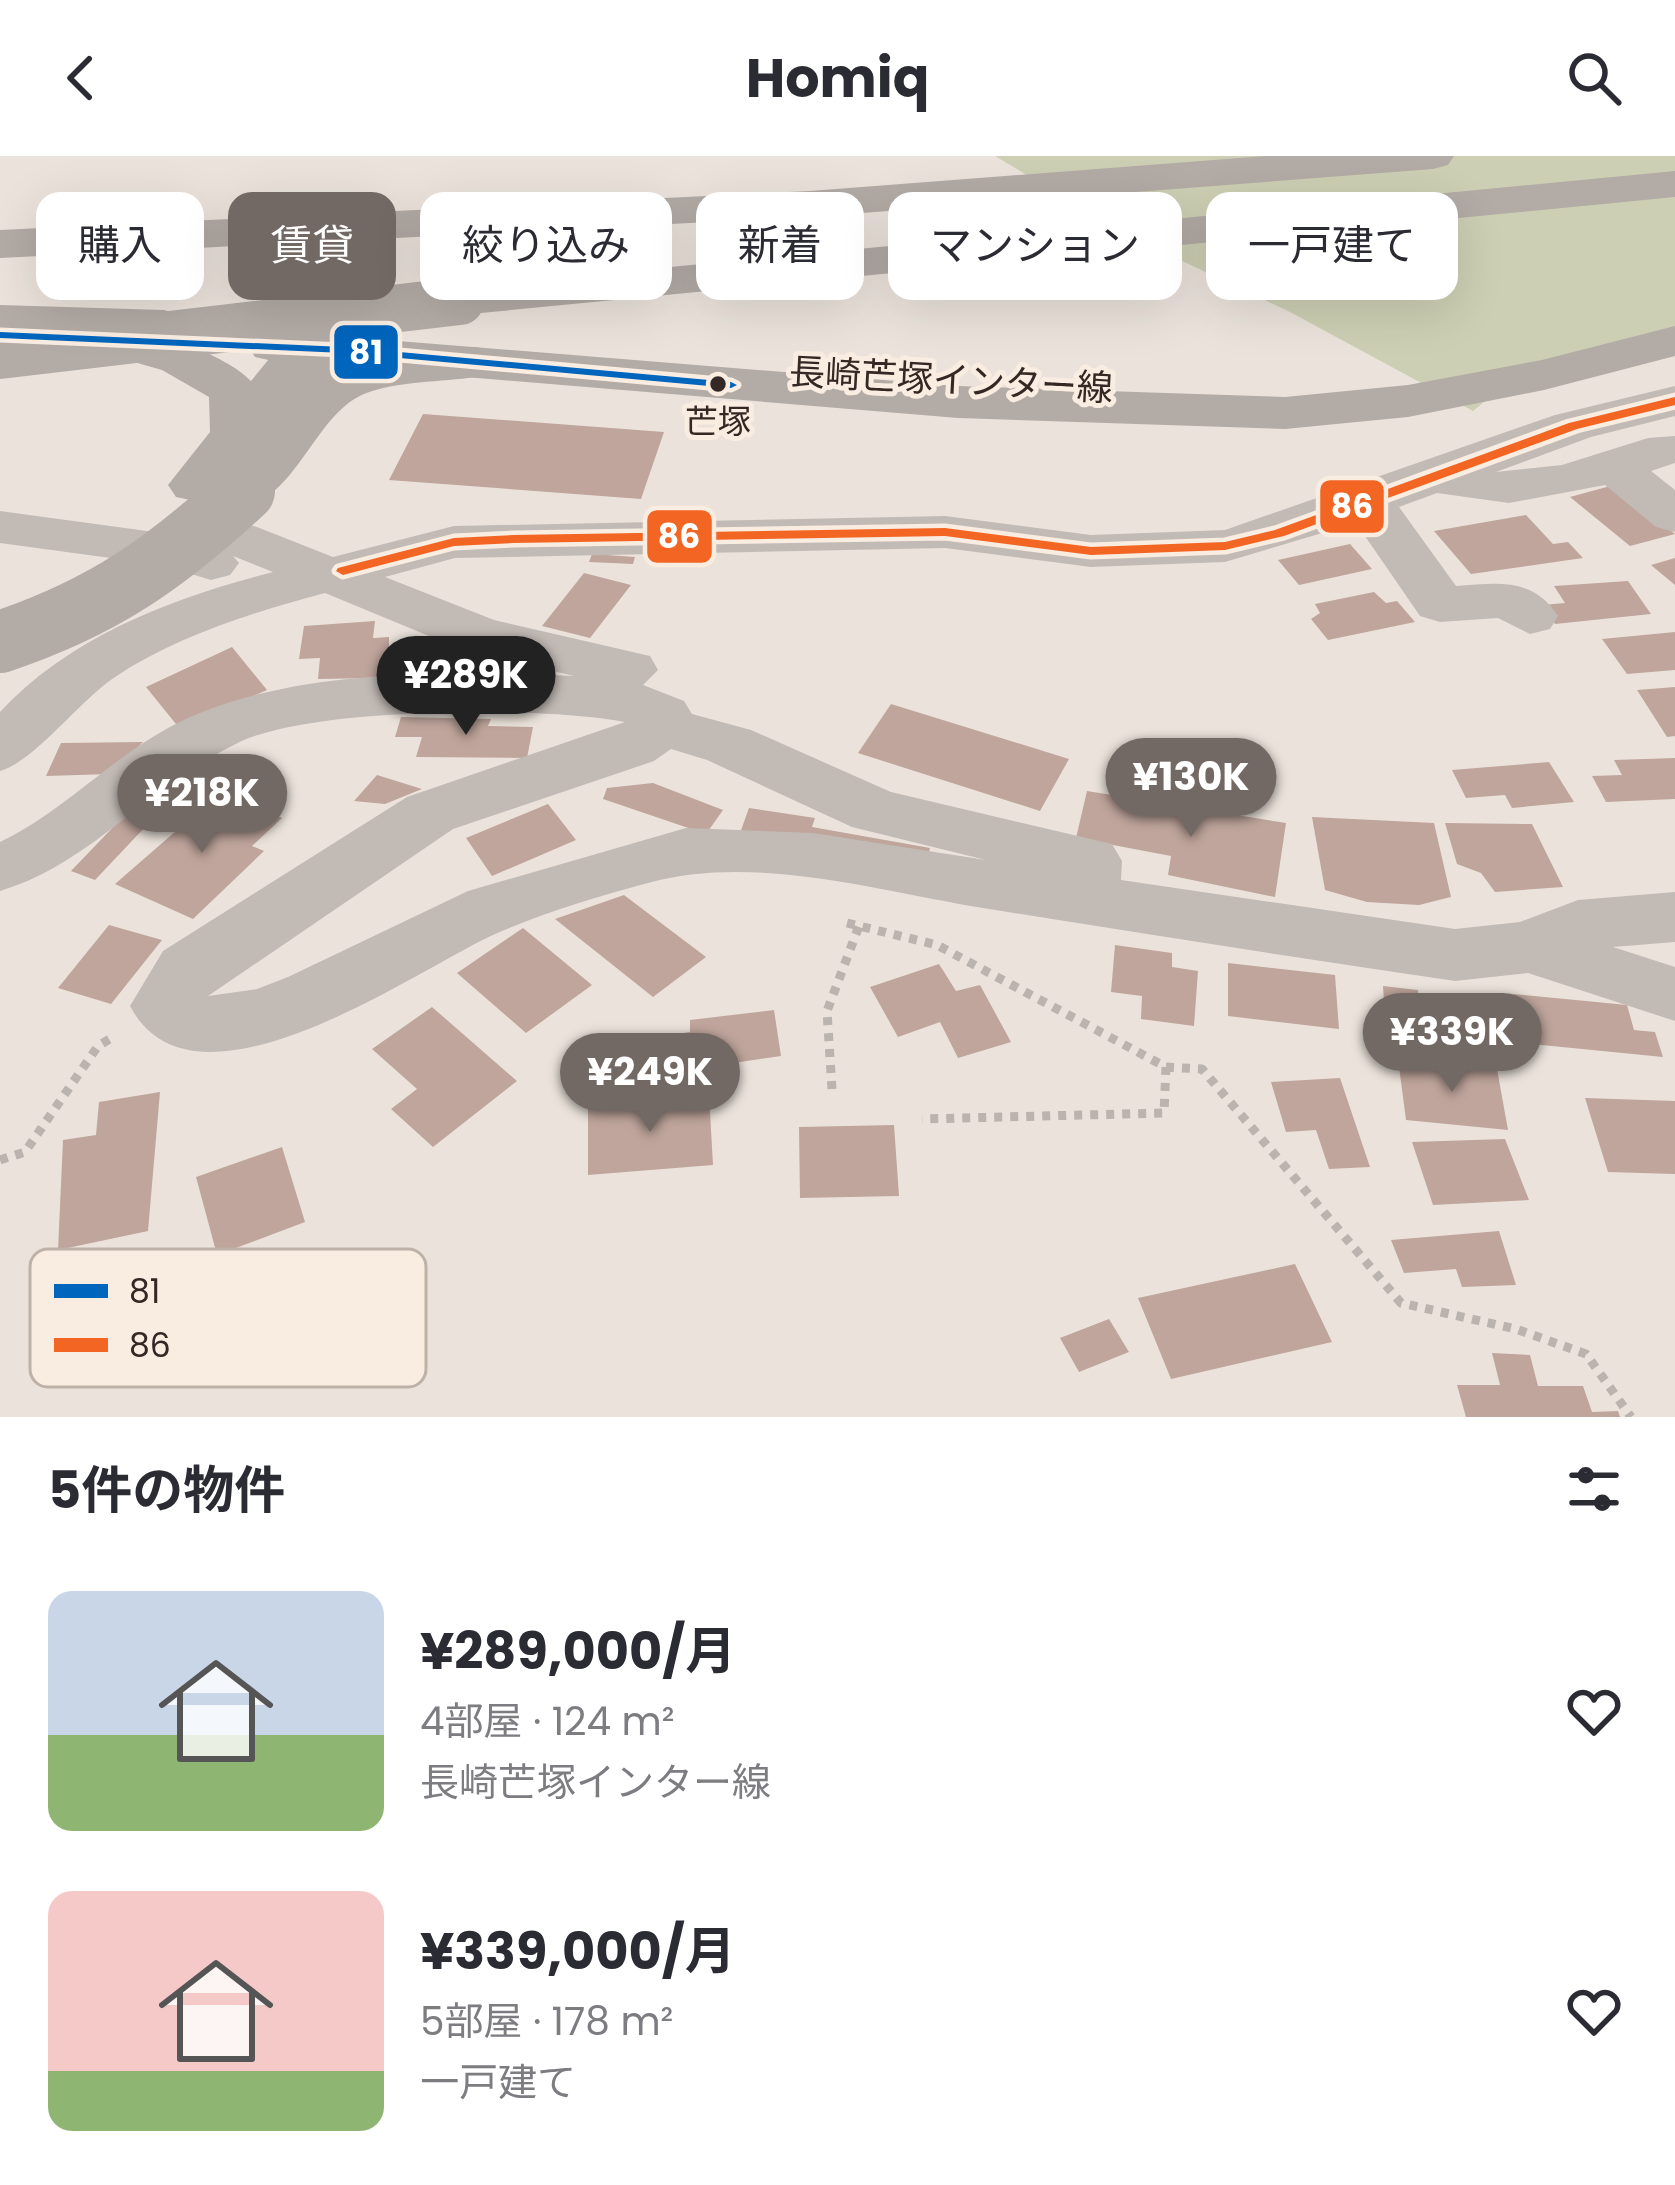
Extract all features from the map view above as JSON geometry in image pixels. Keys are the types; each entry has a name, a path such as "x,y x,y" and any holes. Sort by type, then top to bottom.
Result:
{"main road":[{"path":"0,242 387,227 1170,179 1433,156"},
{"path":"0,356 460,301 1675,184"},
{"path":"0,333 460,301"},
{"name":"長崎芒塚インター線","path":"0,320 803,373 1240,395 1544,375"},
{"name":"長崎芒塚インター線","path":"0,333 331,343 476,362 958,402 1285,413 1408,401 1544,375 1675,341"},
{"path":"105,339 194,364 223,381 238,403 226,504"},
{"path":"316,402 331,343"},
{"path":"236,431 331,343"},
{"path":"0,642 98,608 134,588 226,504 316,402 351,380 476,362"},
{"path":"0,610 73,585 226,504"}],"street":[{"path":"1454,470 1457,484 1560,483 1613,466 1670,425"},
{"path":"0,750 44,701 95,663 147,635 260,593 454,542 945,532 1091,551 1174,552 1279,533 1573,426 1670,425"},
{"path":"1613,466 1675,516"},
{"path":"1367,501 1440,604 1511,600 1530,616"},
{"path":"226,504 328,575 478,635 632,671 658,716"},
{"path":"0,527 170,550 215,564 260,593"},
{"path":"0,867 71,829 130,781 241,718 365,699 495,694 612,697 875,811 1089,861 1089,901"},
{"path":"658,716 632,746 430,813 188,970 165,1006 173,1019 191,1027 266,1016 470,916 659,856 735,852 848,863 1455,955 1529,947 1578,925 1675,917"},
{"path":"1529,947 1675,994"}],"path":[{"path":"838,920 937,945 1166,1067 1202,1069 1401,1303 1516,1329 1586,1354 1631,1417"},
{"path":"832,1089 827,1011 859,926"},
{"path":"0,1160 25,1152 98,1046 165,1006"},
{"path":"922,1119 1164,1113 1166,1067"}],"green space":[{"path":"995,156 1675,156 1675,356 1505,385 1473,411 1265,300 1458,300 1458,192 1206,192 1206,272 1182,261 1182,192 1055,192"}],"building":[{"path":"423,414 664,432 641,499 389,480"},
{"path":"1614,485 1675,534 1630,546 1570,497"},
{"path":"1526,515 1553,544 1568,542 1583,558 1471,574 1434,531"},
{"path":"1350,544 1372,569 1299,585 1278,560"},
{"path":"592,554 635,557 633,564 589,562"},
{"path":"1675,558 1675,585 1651,565"},
{"path":"584,573 631,585 590,638 542,626"},
{"path":"1628,581 1651,614 1555,624 1543,605 1565,603 1554,586"},
{"path":"1374,592 1386,603 1397,601 1415,622 1328,640 1311,619 1320,613 1315,604"},
{"path":"375,621 373,638 389,637 389,654 436,653 433,677 318,679 320,658 299,659 304,626"},
{"path":"1675,632 1675,670 1627,674 1602,639"},
{"path":"232,647 267,690 180,729 146,687"},
{"path":"1675,687 1675,736 1667,737 1637,690"},
{"path":"891,704 1069,759 1040,811 858,753"},
{"path":"401,717 491,719 488,726 533,727 527,758 416,757 422,737 395,737"},
{"path":"143,742 110,774 46,776 61,743"},
{"path":"1675,758 1675,799 1606,802 1592,776 1622,775 1614,760"},
{"path":"1549,762 1574,802 1512,808 1505,795 1466,798 1452,770"},
{"path":"377,775 422,789 385,804 354,801"},
{"path":"653,783 723,810 706,834 603,799 607,788"},
{"path":"222,791 282,818 252,846 264,851 193,919 115,884"},
{"path":"1087,791 1286,823 1275,897 1168,875 1171,856 1076,838"},
{"path":"140,799 164,807 95,880 71,871"},
{"path":"548,804 576,840 492,876 466,838"},
{"path":"749,808 815,818 812,827 930,848 925,866 740,833"},
{"path":"1312,817 1434,823 1451,897 1419,905 1367,902 1325,890"},
{"path":"1445,823 1532,824 1563,887 1495,892 1481,873 1457,864"},
{"path":"624,895 706,957 653,997 555,919"},
{"path":"109,925 162,940 111,1004 58,988"},
{"path":"523,928 592,985 526,1033 457,973"},
{"path":"1115,945 1172,953 1172,967 1198,971 1194,1026 1141,1019 1142,996 1111,992"},
{"path":"1228,963 1335,975 1339,1029 1228,1016"},
{"path":"939,964 956,991 980,985 1011,1042 958,1058 940,1022 898,1037 870,987"},
{"path":"1383,986 1418,990 1419,1006 1384,1002"},
{"path":"1513,994 1627,1005 1634,1030 1655,1032 1663,1057 1521,1043"},
{"path":"432,1007 517,1081 433,1147 391,1109 417,1089 372,1049"},
{"path":"774,1010 781,1056 644,1076 638,1040 690,1032 690,1020"},
{"path":"1398,1059 1497,1069 1508,1130 1406,1120"},
{"path":"1340,1078 1370,1167 1329,1169 1316,1130 1286,1132 1271,1082"},
{"path":"160,1092 148,1231 58,1249 63,1140 96,1135 99,1102"},
{"path":"709,1094 713,1165 588,1175 588,1104"},
{"path":"1585,1098 1675,1101 1675,1174 1608,1172"},
{"path":"894,1125 899,1196 800,1198 799,1127"},
{"path":"1505,1139 1529,1200 1433,1205 1412,1142"},
{"path":"282,1147 305,1222 233,1249 215,1249 196,1177"},
{"path":"1499,1231 1516,1285 1462,1287 1456,1269 1404,1273 1391,1240"},
{"path":"1295,1264 1332,1342 1171,1379 1138,1298"},
{"path":"1109,1319 1129,1352 1079,1372 1060,1338"},
{"path":"1492,1353 1530,1355 1538,1386 1583,1386 1592,1412 1618,1411 1620,1417 1466,1417 1457,1385 1500,1385"}],"transit line":[{"name":"81","path":"0,335 344,350 731,385"},
{"name":"86","path":"343,571 454,542 513,539 945,532 1091,551 1225,546 1279,533 1573,426 1675,401"}],"place":[{"name":"芒塚","path":"718,384"}]}
